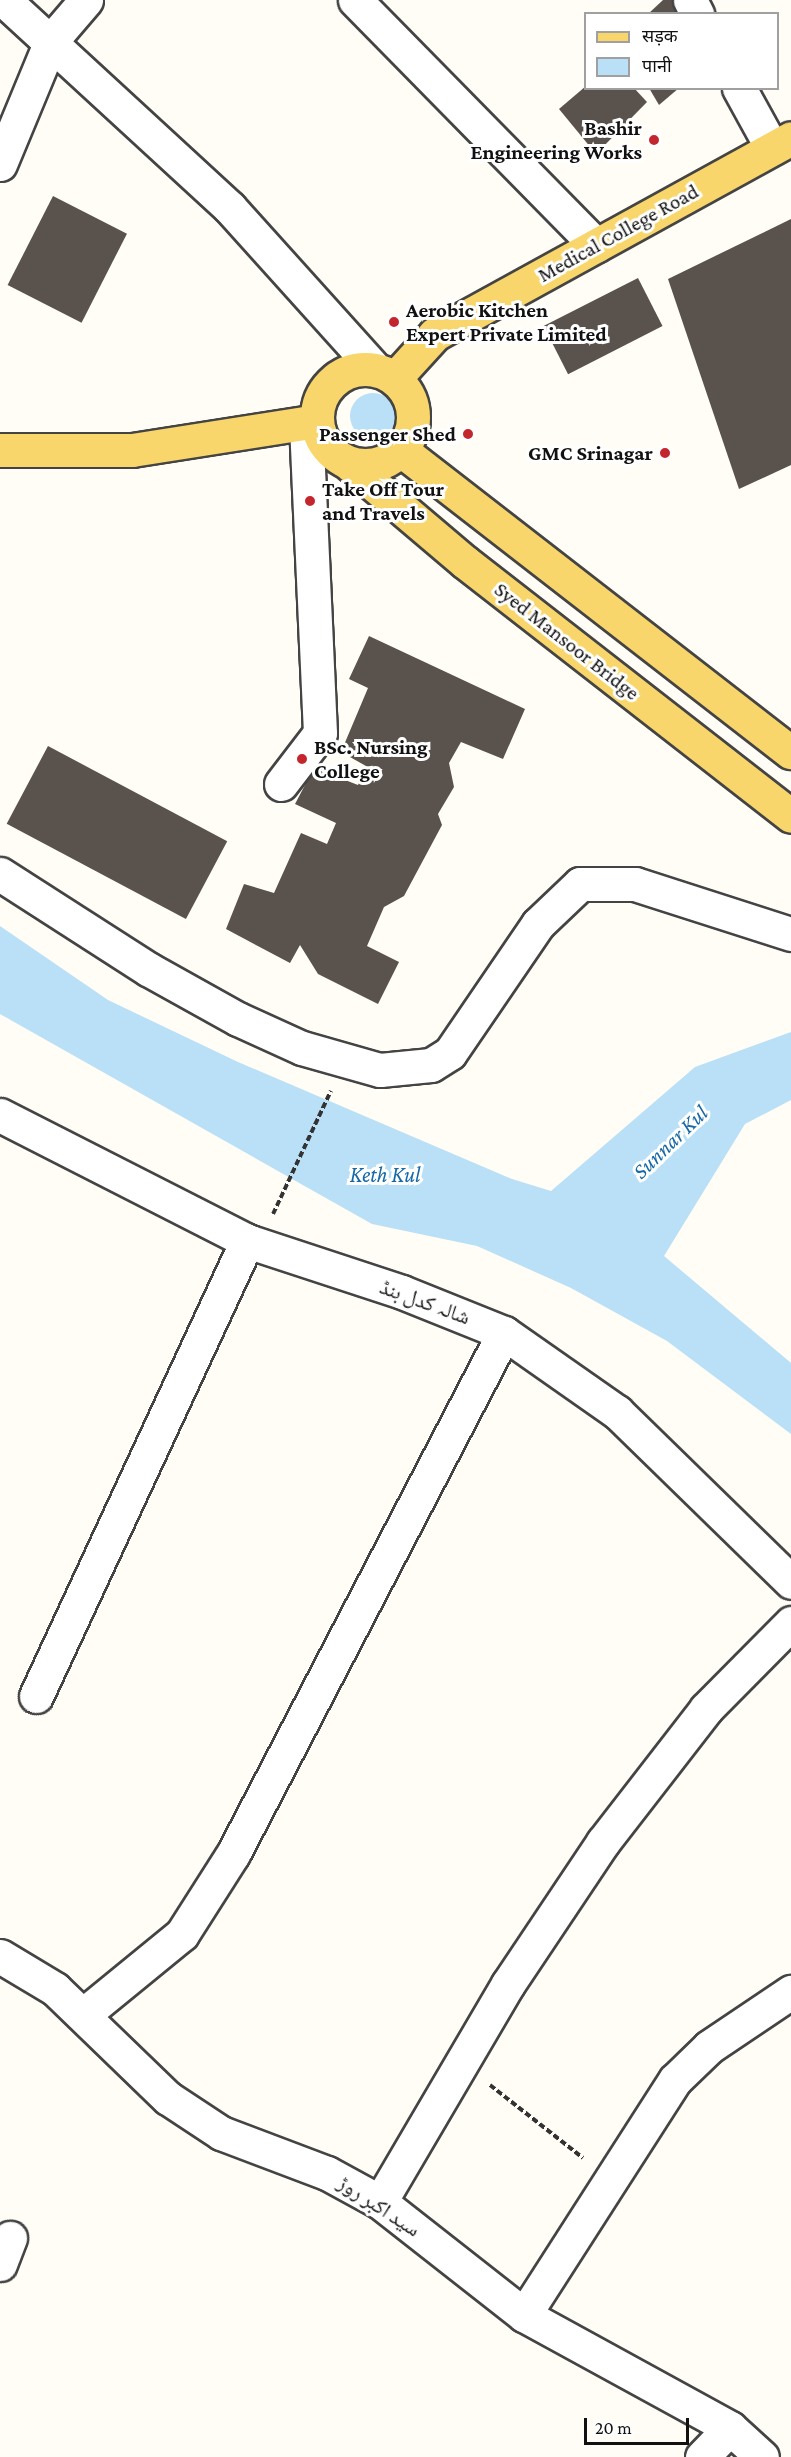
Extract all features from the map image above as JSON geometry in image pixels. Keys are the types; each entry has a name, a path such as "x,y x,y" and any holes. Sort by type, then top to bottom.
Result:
{"main road":[{"name":"Medical College Road","path":"386,374 435,334 781,143"},
{"path":"356,369 386,374 408,394 414,413 401,450 366,466 347,462 330,451 311,422 318,404 338,377 356,369"},
{"path":"0,450 132,450 311,422"},
{"path":"401,450 791,752"},
{"name":"Syed Mansoor Bridge","path":"347,462 465,562 791,816"}],"street":[{"path":"4,0 230,208 386,374"},
{"path":"0,164 51,41 86,0"},
{"path":"355,0 596,245"},
{"path":"741,90 781,143"},
{"path":"281,784 320,733 311,422"},
{"path":"0,874 148,969 238,1019 312,1052 380,1070 431,1065 450,1053 538,924 580,884 635,884 791,934"},
{"name":"شالہ کدل بنڈ","path":"0,1115 247,1241 402,1292 504,1333 617,1412 791,1582"},
{"path":"36,1696 247,1241"},
{"path":"83,2015 182,1934 233,1854 504,1333"},
{"path":"380,2202 462,2064 603,1842 706,1709 791,1623"},
{"name":"سید اکبر روڑ","path":"0,1956 56,1989 168,2098 221,2133 327,2173 380,2202 524,2314 730,2428 762,2457"},
{"path":"524,2314 675,2080 709,2047 791,1992"},
{"path":"702,2457 730,2428"}],"path":[{"path":"273,1216 334,1085"},
{"path":"462,2064 610,2179"}],"water":[{"path":"373,393 389,400 396,416 389,432 373,439 357,432 350,416 357,400"},
{"name":"Keth Kul","path":"0,926 108,1000 238,1062 512,1179 551,1191 695,1067 791,1032 791,1100 745,1124 664,1256 791,1363 791,1434 667,1341 571,1288 477,1246 372,1224 0,1014"}],"building":[{"path":"663,0 675,0 681,12 650,12"},
{"path":"584,88 584,90 636,90 647,102 596,154 559,109"},
{"path":"650,90 677,90 659,105"},
{"path":"53,196 127,234 82,323 8,285"},
{"path":"791,219 791,465 739,489 668,279"},
{"path":"638,278 663,326 568,374 544,326"},
{"path":"369,636 525,709 503,759 461,742 449,763 454,787 438,814 442,825 404,896 384,907 367,946 399,962 378,1004 318,974 300,945 290,963 226,929 244,884 274,893 301,833 327,844 336,823 295,804 314,768 358,785 366,766 341,752 368,688 349,679"},
{"path":"48,746 227,841 186,919 7,824"}],"place":[{"name":"Bashir Engineering Works","path":"654,140"},
{"name":"Aerobic Kitchen Expert Private Limited","path":"394,322"},
{"name":"Passenger Shed","path":"468,434"},
{"name":"GMC Srinagar","path":"665,453"},
{"name":"Take Off Tour and Travels","path":"310,501"},
{"name":"BSc. Nursing College","path":"302,759"}],"water label":[{"name":"Sunnar Kul","path":"670,1142"}]}
